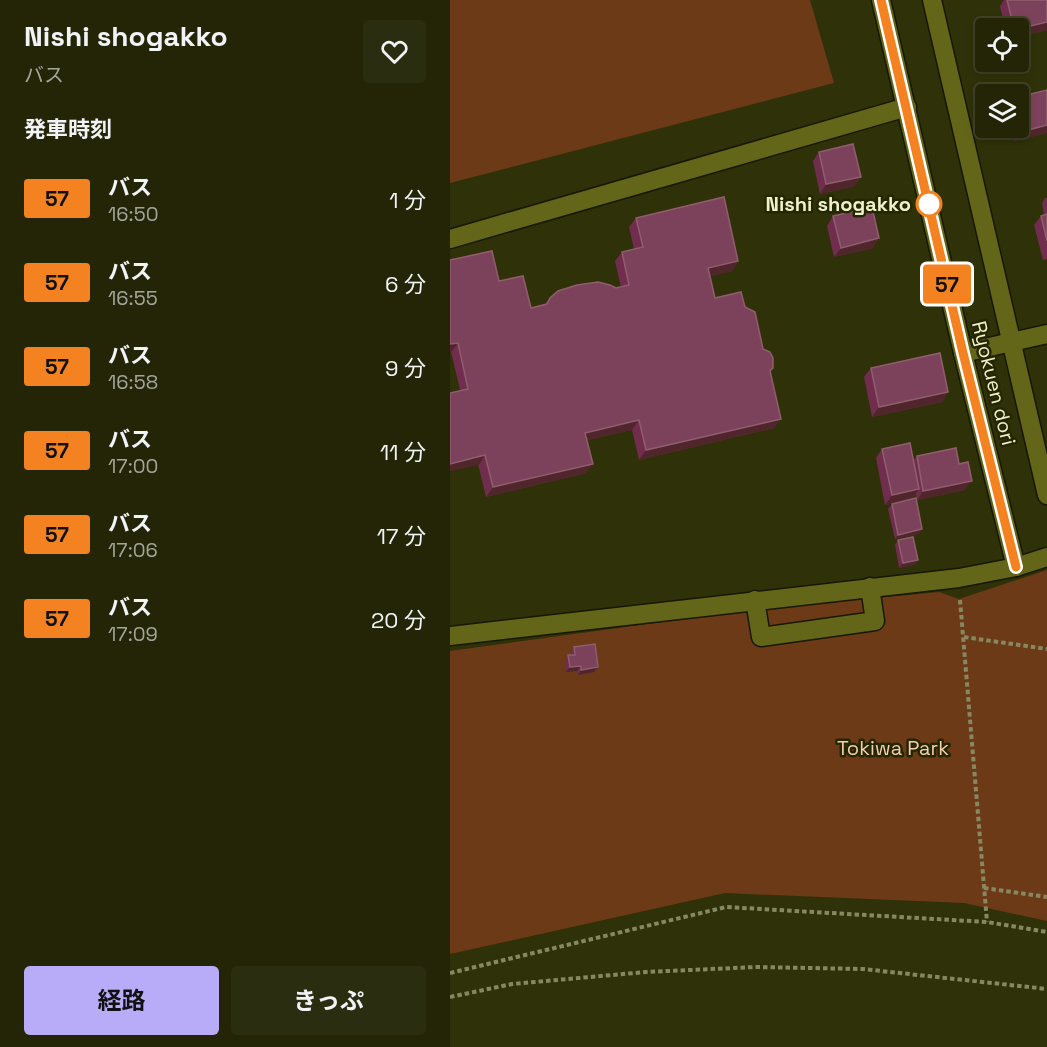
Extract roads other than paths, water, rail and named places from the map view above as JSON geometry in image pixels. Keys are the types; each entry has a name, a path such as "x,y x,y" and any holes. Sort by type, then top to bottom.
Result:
{"street":[{"name":"Ryokuen dori","path":"881,0 963,353 1016,567"},
{"name":"Ryokuen dori","path":"932,0 1047,495"},
{"path":"450,239 907,107"},
{"path":"963,353 1047,334"},
{"path":"450,636 958,578 1016,567 1047,557"},
{"path":"755,600 760,637 875,621 870,587"}],"place":[{"name":"Nishi shogakko","path":"929,204"}],"park label":[{"name":"Tokiwa Park","path":"893,748"}]}
